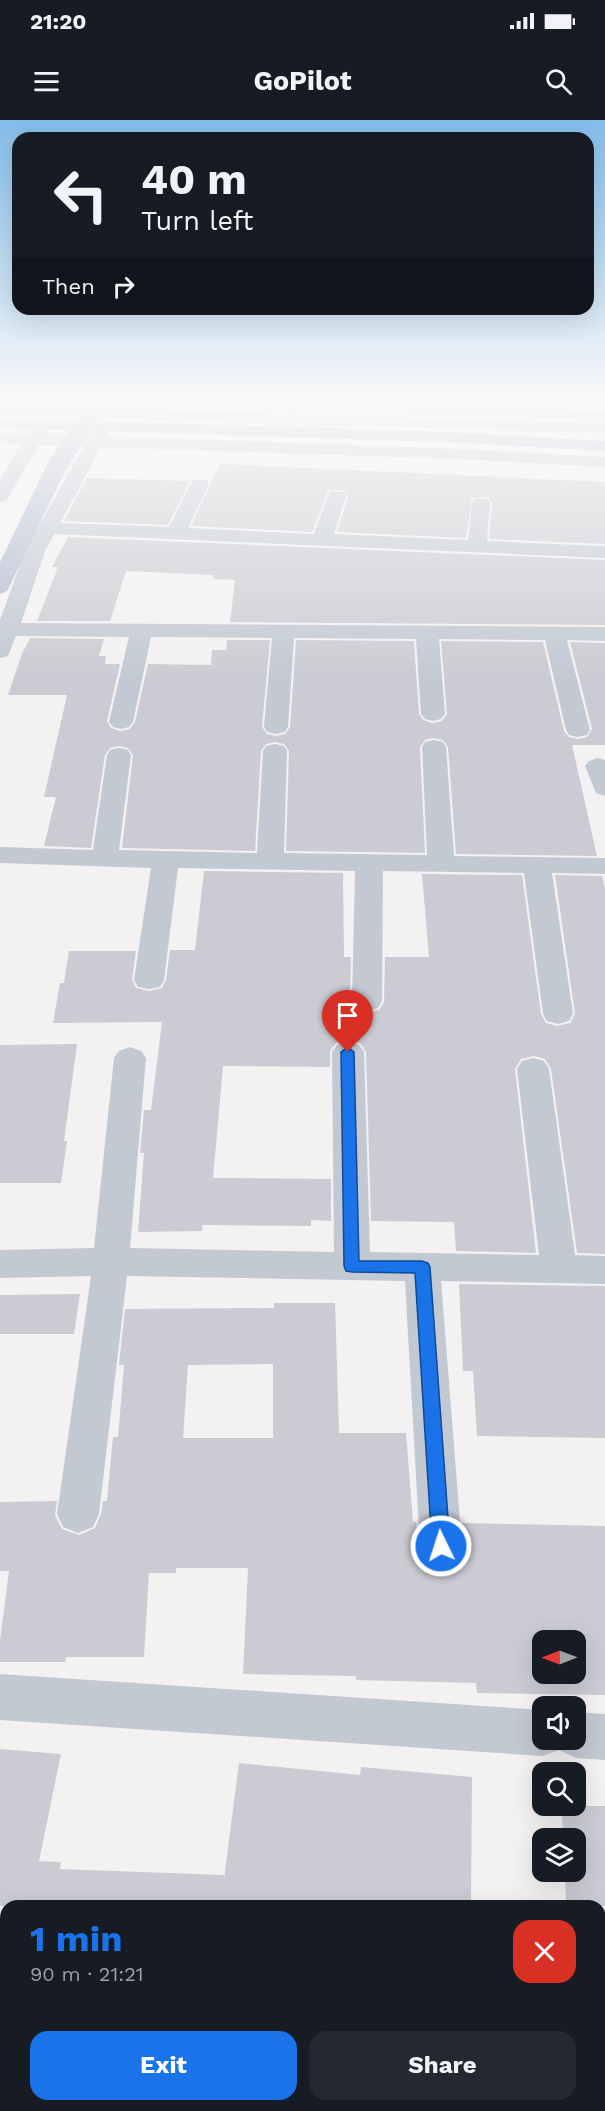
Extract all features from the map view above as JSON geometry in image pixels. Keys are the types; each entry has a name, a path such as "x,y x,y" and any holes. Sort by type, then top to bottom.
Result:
{"main road":[{"path":"0,544 25,494"},
{"path":"0,584 42,494"}],"street":[{"path":"0,651 35,551 66,494"},
{"path":"175,534 195,494"},
{"path":"322,540 337,496"},
{"path":"477,547 481,503"},
{"path":"48,528 605,552"},
{"path":"8,629 605,634"},
{"path":"121,722 142,629"},
{"path":"270,861 284,630"},
{"path":"427,632 433,714"},
{"path":"554,633 578,730"},
{"path":"434,747 441,864"},
{"path":"105,858 119,755"},
{"path":"0,855 166,860 605,866"},
{"path":"149,980 166,860"},
{"path":"367,1001 369,863"},
{"path":"537,866 558,1014"},
{"path":"348,1052 352,1266"},
{"path":"78,1515 111,1262 130,1058"},
{"path":"533,1069 560,1268"},
{"path":"0,1264 111,1262 605,1270"},
{"path":"422,1267 441,1546"},
{"path":"0,1697 532,1732"},
{"path":"586,1736 605,1737"}],"building":[{"path":"78,494 184,494 168,525 64,521"},
{"path":"206,494 327,494 312,532 191,526"},
{"path":"346,494 605,494 605,544 489,539 492,503 488,497 472,498 466,538 337,532 348,497"},
{"path":"68,537 605,560 605,625 230,622 235,580 213,579 214,575 126,571 110,621 37,621 58,567 52,567"},
{"path":"30,638 104,639 99,656 106,656 105,664 120,664 107,721 111,728 120,731 130,729 135,722 148,664 211,665 212,650 226,650 227,640 270,640 262,727 267,734 276,736 285,734 290,727 296,640 414,641 419,714 423,720 432,723 442,721 447,714 441,641 543,642 564,731 569,737 578,739 587,737 592,729 570,642 605,643 605,745 572,745 597,856 456,854 448,747 443,740 434,738 425,740 420,747 425,853 286,851 289,751 284,744 275,742 266,744 261,751 255,851 122,848 133,755 128,748 119,746 110,748 105,755 91,848 44,846 56,797 44,797 67,695 8,695 21,656"},
{"path":"204,871 343,873 344,957 351,957 350,1001 355,1010 366,1013 379,1010 384,1002 385,957 429,957 422,874 522,875 541,1014 546,1023 557,1026 570,1023 575,1014 555,875 602,876 605,889 605,1254 577,1253 551,1069 545,1059 534,1056 521,1059 515,1069 536,1253 456,1251 454,1222 371,1221 366,1052 360,1043 349,1040 336,1043 330,1051 330,1067 223,1066 213,1178 331,1179 331,1221 311,1220 311,1226 202,1225 202,1231 138,1232 144,1153 140,1153 144,1110 151,1110 162,1022 53,1023 60,983 64,983 69,951 136,951 132,980 136,988 149,991 162,988 166,980 170,950 195,950"},
{"path":"77,1044 64,1141 67,1141 61,1183 0,1183 0,1045"},
{"path":"459,1284 605,1286 605,1438 477,1436 473,1371 463,1371"},
{"path":"80,1294 74,1334 0,1334 0,1295"},
{"path":"274,1303 335,1303 339,1433 406,1433 413,1522 416,1522 418,1547 425,1563 442,1568 458,1562 464,1547 462,1523 605,1526 605,1695 477,1693 476,1683 356,1680 356,1676 243,1674 248,1568 176,1568 176,1573 149,1573 144,1657 66,1657 65,1662 0,1662 0,1641 9,1571 0,1571 0,1502 57,1501 55,1515 62,1529 79,1535 95,1528 103,1501 107,1501 113,1437 118,1437 124,1365 119,1365 125,1309 274,1308","holes":["273,1364 273,1438 183,1438 188,1365"]},
{"path":"0,1749 61,1754 39,1861 61,1862 60,1869 224,1875 224,1879 239,1763 360,1775 361,1767 472,1777 471,1900 0,1900"},
{"path":"586,1806 605,1806 605,1900 566,1900 565,1882 586,1882 586,1828 563,1828 562,1816 586,1816"}],"route":[{"path":"348,1052 352,1266 422,1267 441,1546"}]}
